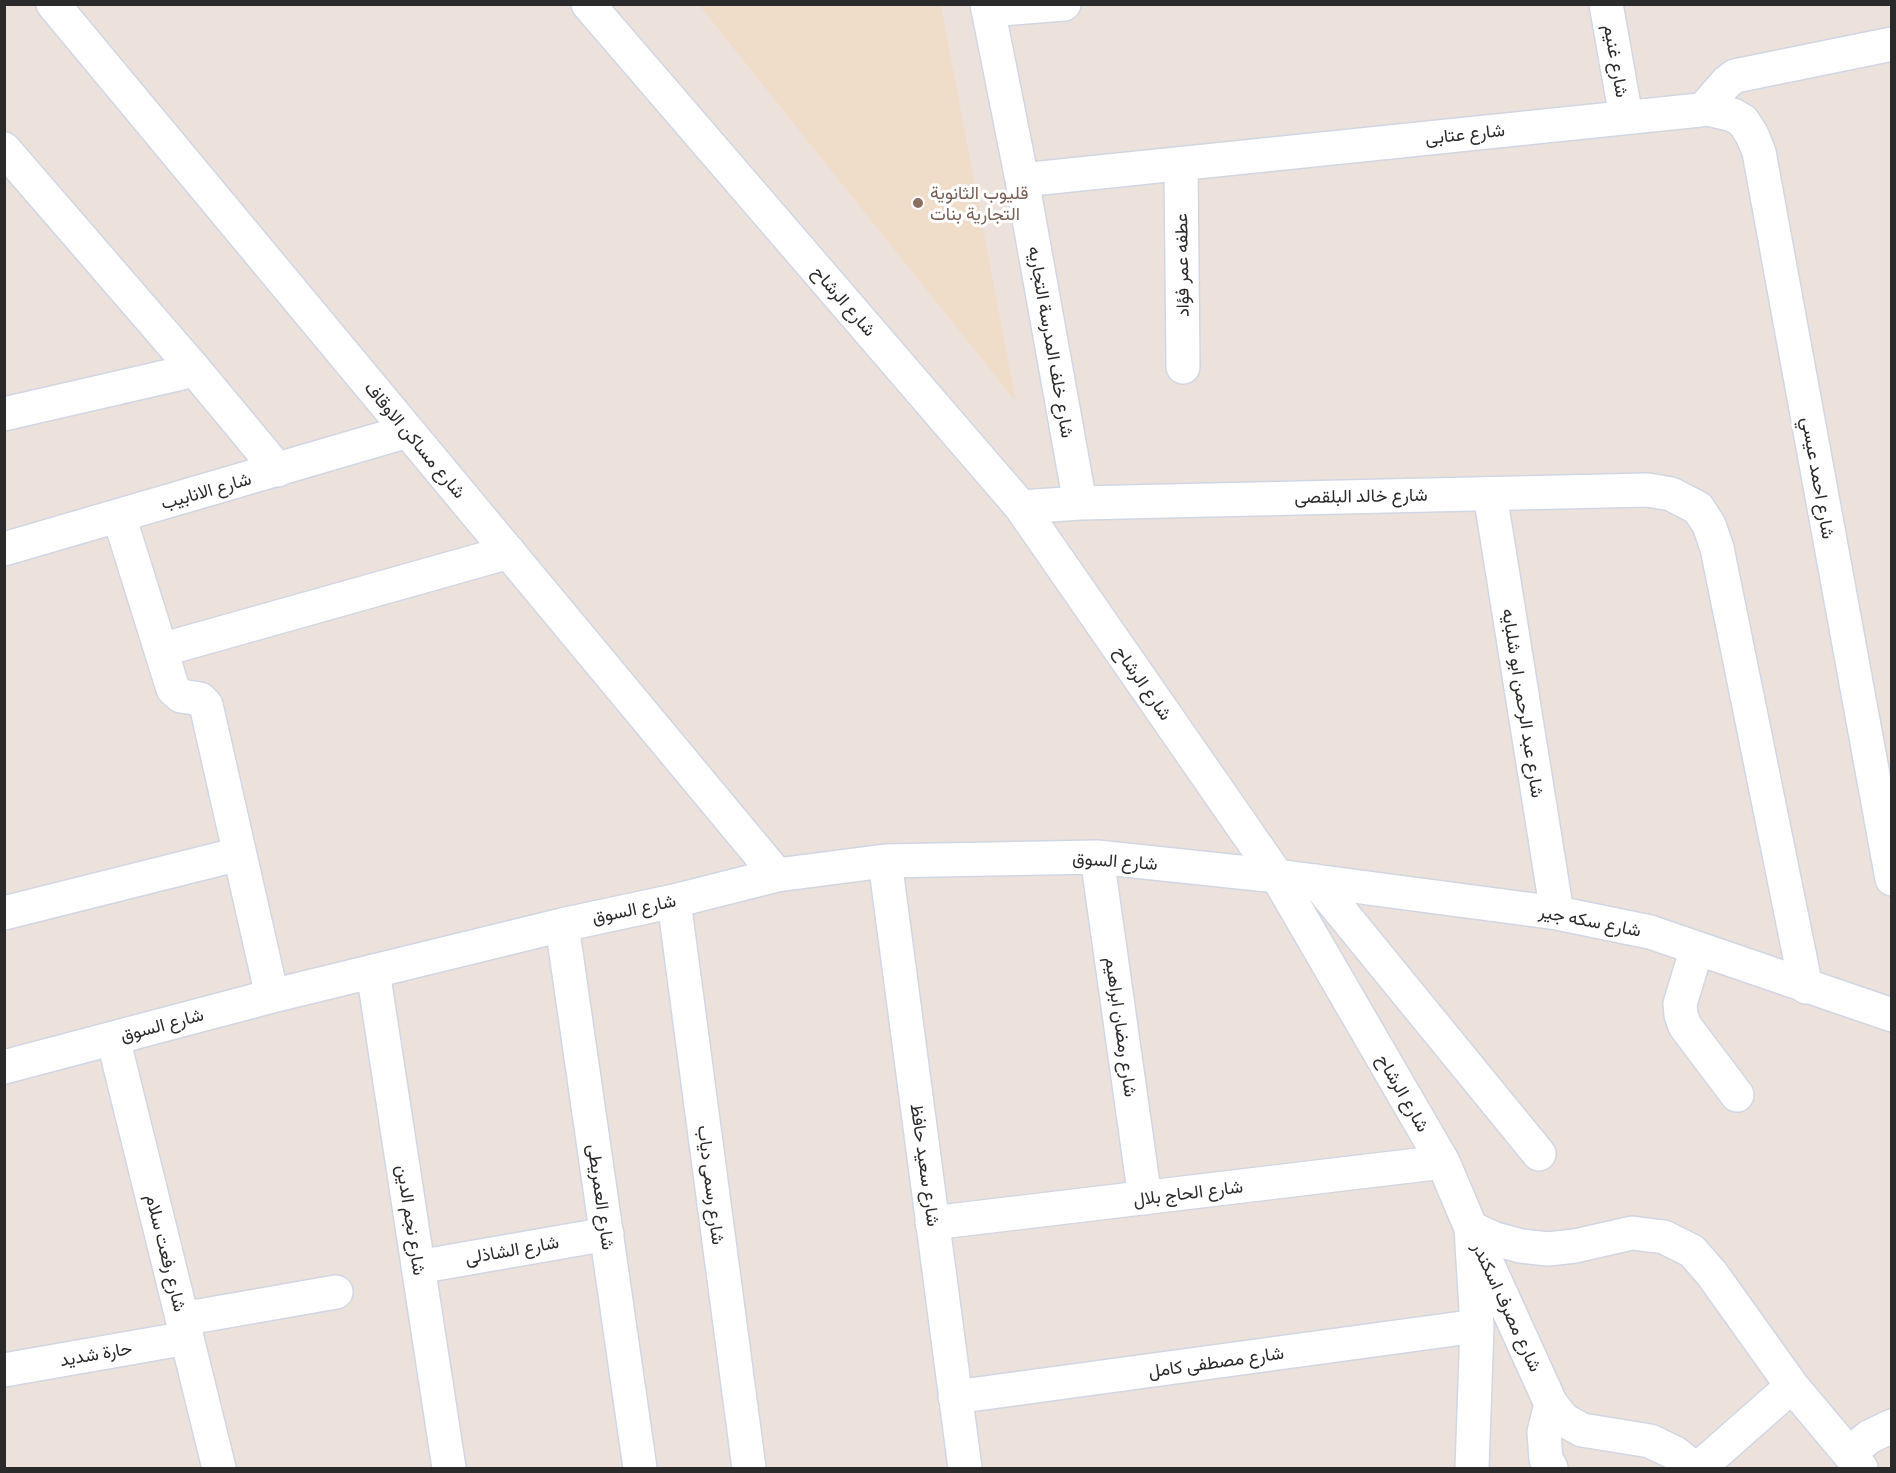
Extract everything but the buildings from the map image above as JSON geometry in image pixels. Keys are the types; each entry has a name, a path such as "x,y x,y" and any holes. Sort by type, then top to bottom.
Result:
{"street":[{"name":"شارع مساكن الاوقاف","path":"53,4 777,875"},
{"name":"شارع الرشاح","path":"588,4 1021,507 1277,876 1443,1162 1471,1228 1477,1326 1472,1468"},
{"path":"987,7 1064,4"},
{"name":"شارع غنيم","path":"1606,4 1626,117"},
{"name":"شارع خلف المدرسة التجاريه","path":"987,7 1022,180 1080,502"},
{"path":"1703,108 1727,81 1735,76 1892,44"},
{"name":"شارع عتابى","path":"1022,180 1703,108"},
{"name":"شارع احمد عيسي","path":"1703,108 1733,115 1743,121 1759,152 1892,879"},
{"path":"4,149 278,470"},
{"name":"عطفه عمر فؤاد","path":"1181,164 1183,367"},
{"path":"4,414 195,370"},
{"name":"شارع الانابيب","path":"4,549 408,431"},
{"name":"شارع خالد البلقصى","path":"1021,507 1080,502 1648,490 1671,494 1698,508 1709,525 1717,548 1806,987"},
{"name":"شارع عبد الرحمن ابو شلبايه","path":"1490,494 1557,912"},
{"path":"119,516 173,688 181,696 200,699 206,705 272,996"},
{"path":"161,650 509,552"},
{"path":"4,913 240,854"},
{"name":"شارع السوق","path":"4,1067 272,996 777,875 885,861 1097,857 1277,876"},
{"name":"شارع رمضان ابراهيم","path":"1097,857 1145,1198"},
{"name":"شارع سعيد حافظ","path":"885,861 965,1468"},
{"name":"شارع سكه جير","path":"1277,876 1557,912 1650,932 1892,1015"},
{"path":"1316,881 1539,1154"},
{"name":"شارع رسمى دياب","path":"674,901 749,1468"},
{"name":"شارع العمريطى","path":"562,925 640,1468"},
{"path":"1697,948 1680,1004 1681,1015 1684,1026 1737,1095"},
{"name":"شارع نجم الدين","path":"373,971 449,1468"},
{"name":"شارع رفعت سلام","path":"113,1038 219,1468"},
{"name":"شارع الحاج بلال","path":"932,1223 1443,1162"},
{"name":"شارع مصرف اسكندر","path":"1471,1228 1495,1239 1521,1246 1548,1249 1575,1246 1632,1233 1664,1237 1692,1251 1712,1274 1792,1386 1855,1461"},
{"name":"شارع مصرف اسكندر","path":"1471,1228 1551,1404 1564,1420 1582,1430 1650,1441 1675,1453 1694,1468"},
{"name":"شارع الشاذلى","path":"418,1267 607,1234"},
{"name":"حارة شديد","path":"4,1370 336,1292"},
{"name":"شارع مصطفى كامل","path":"955,1397 1477,1326"},
{"path":"1699,1468 1792,1386"},
{"path":"1551,1404 1544,1432 1546,1459 1551,1468"},
{"path":"1855,1461 1869,1437 1892,1426"}],"shaded area":[{"name":"قليوب الثانوية التجارية بنات","path":"699,5 941,5 1016,402"}],"place":[{"name":"قليوب الثانوية التجارية بنات","path":"918,203"}]}
